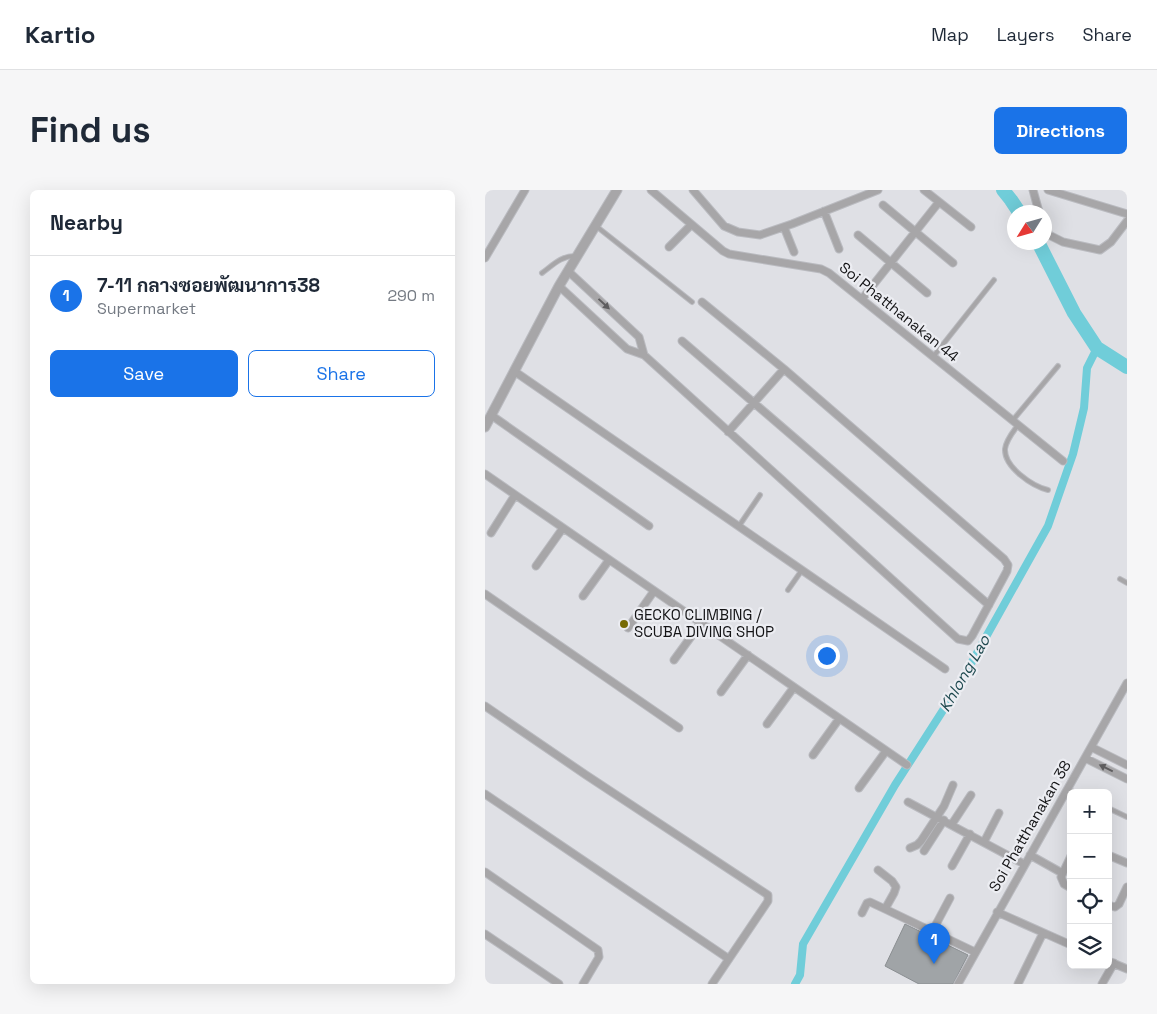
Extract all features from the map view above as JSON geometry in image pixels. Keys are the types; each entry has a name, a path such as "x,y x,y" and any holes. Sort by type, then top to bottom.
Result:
{"street":[{"path":"485,258 525,190"},
{"path":"485,427 559,286 617,190"},
{"name":"Soi Phatthanakan 44","path":"651,190 715,246 729,254 821,269 829,273 1063,461"},
{"path":"693,190 728,229 760,234 784,227 878,190"},
{"path":"925,190 971,227"},
{"path":"1033,190 1037,205"},
{"path":"1048,190 1127,214"},
{"path":"862,299 939,202"},
{"path":"883,205 953,263"},
{"path":"824,212 839,248"},
{"path":"1052,236 1063,242 1100,250 1111,242 1127,221"},
{"path":"669,247 691,225"},
{"path":"784,227 794,252"},
{"path":"858,235 927,293"},
{"path":"568,271 639,337 644,355"},
{"path":"559,286 627,349 644,355 958,639 968,641 1007,570 1008,565 1004,559 784,369 702,302"},
{"path":"682,342 755,402 989,605"},
{"path":"728,432 784,369"},
{"path":"514,372 945,669"},
{"path":"491,415 649,526"},
{"path":"485,474 907,765"},
{"path":"491,533 515,495"},
{"path":"535,566 563,528"},
{"path":"583,596 609,560"},
{"path":"628,628 654,591"},
{"path":"485,594 679,728"},
{"path":"674,660 701,623"},
{"path":"721,692 748,656"},
{"name":"Soi Phatthanakan 38","path":"958,984 1127,683"},
{"path":"767,724 794,687"},
{"path":"485,706 768,895 768,901 712,984"},
{"path":"813,755 839,719"},
{"path":"1091,747 1127,765"},
{"path":"859,788 886,751"},
{"path":"1085,758 1127,779"},
{"path":"925,851 941,818 953,785"},
{"path":"485,794 729,958"},
{"path":"952,824 971,795"},
{"path":"909,802 1024,864"},
{"path":"984,842 999,813"},
{"path":"910,848 919,844 941,818"},
{"path":"952,866 970,834"},
{"path":"1029,856 1062,873"},
{"path":"1112,857 1127,863"},
{"path":"1067,864 1061,877 1067,885"},
{"path":"878,870 893,881 896,887 885,909"},
{"path":"485,872 598,950 599,957 583,984"},
{"path":"1112,906 1115,907 1119,904 1127,887"},
{"path":"933,930 950,898"},
{"path":"862,913 867,903 870,902 933,930 975,952"},
{"path":"997,912 1067,943"},
{"path":"1018,984 1043,933"},
{"path":"485,934 559,984"},
{"path":"1112,962 1127,969"},
{"path":"1102,984 1108,969"}],"lane":[{"path":"596,226 692,302"},
{"path":"542,273 567,256 577,256"},
{"path":"933,357 995,280"},
{"path":"1048,490 1032,484 1017,472 1008,461 1005,447 1015,423 1057,366"},
{"path":"739,526 760,495"},
{"path":"788,590 801,570"},
{"path":"1120,579 1127,583"},
{"path":"1112,810 1127,817"}],"building":[{"path":"905,924 968,955 953,984 919,984 885,966"}],"waterway":[{"path":"1003,190 1014,205"},
{"path":"1042,250 1074,313 1097,348 1127,367"},
{"name":"Khlong Lao","path":"795,984 800,975 803,944 895,785 958,687 1048,526 1073,454 1084,408 1087,368 1097,348"}],"place":[{"name":"GECKO CLIMBING / SCUBA DIVING SHOP","path":"624,624"},
{"name":"7-11 กลางซอยพัฒนาการ38","path":"934,964"}]}
